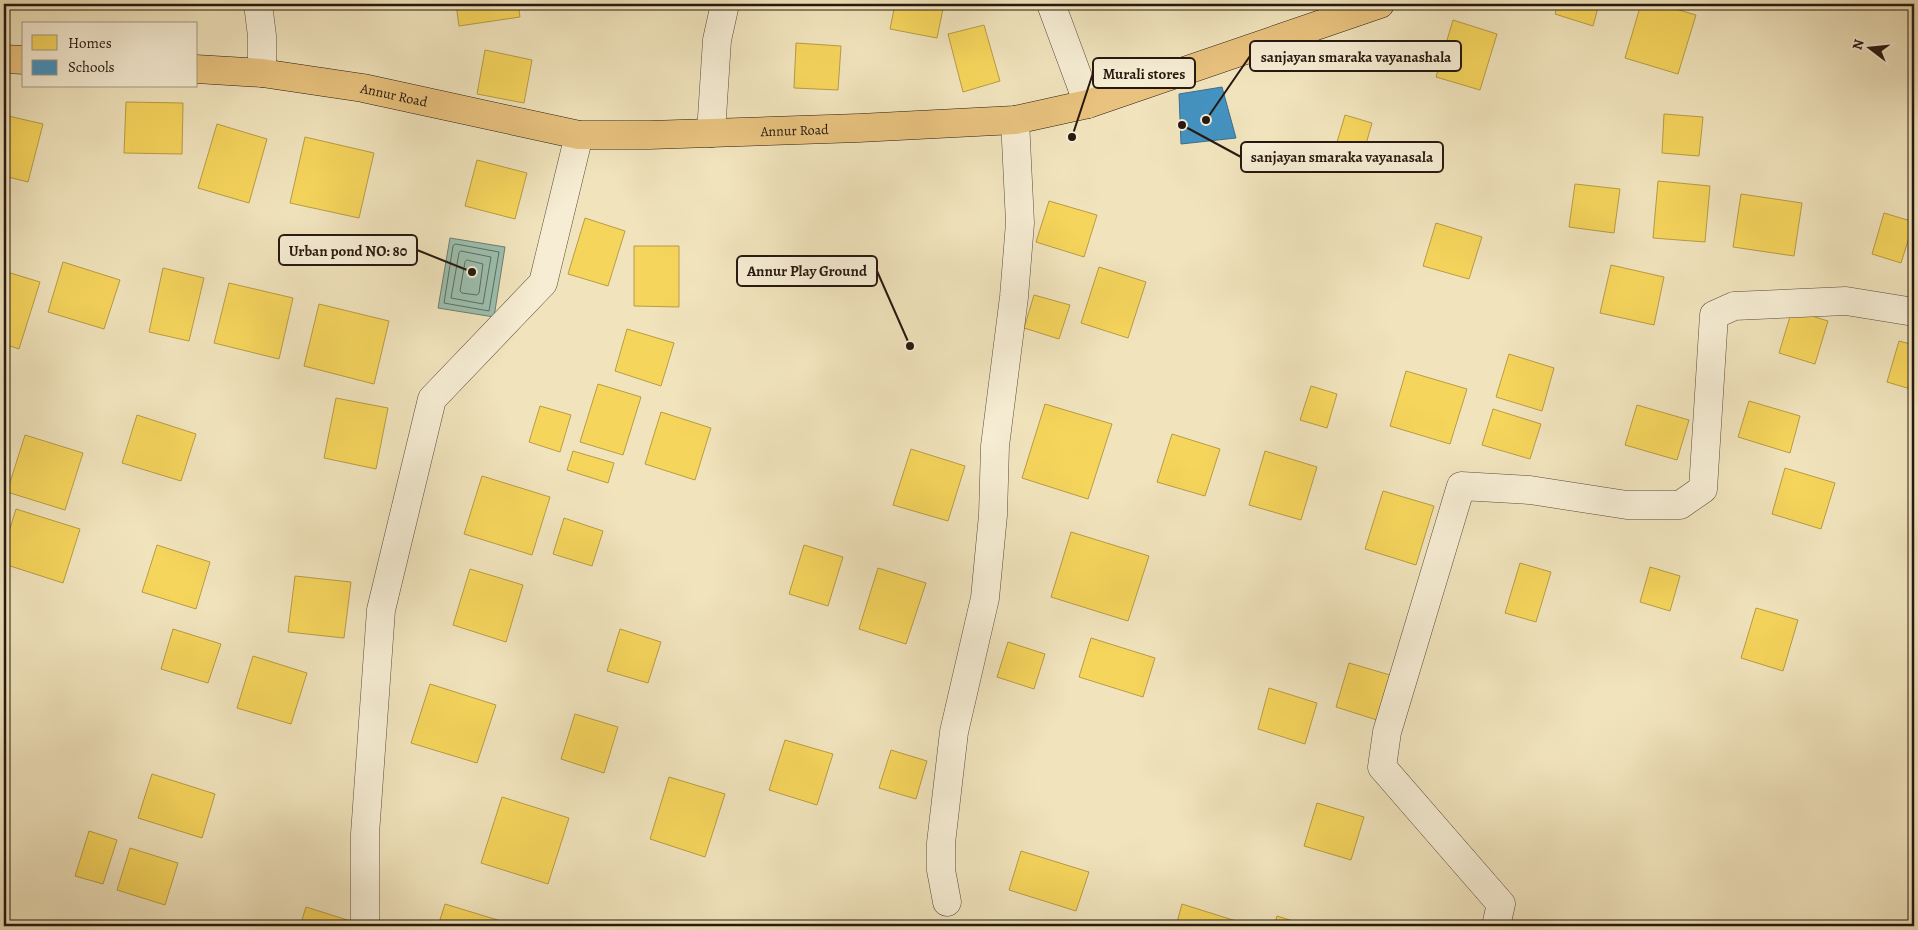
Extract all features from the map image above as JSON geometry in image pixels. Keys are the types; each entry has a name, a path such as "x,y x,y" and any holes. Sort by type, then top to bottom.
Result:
{"main road":[{"name":"Annur Road","path":"198,69 262,72 363,88 579,135 711,133 1015,120 1088,104 1380,4"},
{"path":"4,59 22,60"}],"street":[{"path":"258,4 262,36 262,72"},
{"path":"711,133 717,40 725,4"},
{"path":"1051,4 1088,104"},
{"path":"947,902 942,870 941,843 954,732 984,598 993,515 995,446 1014,297 1020,223 1015,120"},
{"path":"364,926 365,834 381,610 432,399 543,283 579,135"},
{"path":"1496,926 1501,904 1382,767 1387,732 1461,486 1530,490 1627,506 1680,505 1703,489 1714,315 1734,306 1846,301 1914,312"}],"water":[{"path":"450,238 505,247 494,317 438,308"}],"building: Homes":[{"path":"456,4 518,4 520,17 459,26"},
{"path":"895,4 944,4 937,38 890,29"},
{"path":"1558,4 1599,4 1593,26 1555,14"},
{"path":"1641,4 1659,4 1696,15 1678,74 1625,58"},
{"path":"1453,20 1497,34 1480,90 1436,77"},
{"path":"984,25 1000,81 963,92 948,34"},
{"path":"796,43 841,46 838,90 794,88"},
{"path":"485,50 532,60 524,103 477,94"},
{"path":"126,102 183,103 182,154 124,153"},
{"path":"1664,114 1703,117 1699,156 1662,153"},
{"path":"4,115 43,124 28,182 4,176"},
{"path":"1345,115 1372,123 1362,158 1335,149"},
{"path":"217,124 267,139 249,203 198,188"},
{"path":"305,137 374,153 359,218 290,203"},
{"path":"477,160 527,173 515,219 465,206"},
{"path":"1658,181 1710,186 1705,242 1653,238"},
{"path":"1575,184 1620,189 1614,233 1569,227"},
{"path":"1741,194 1802,203 1794,256 1733,247"},
{"path":"1049,201 1097,215 1084,257 1036,242"},
{"path":"1884,213 1914,222 1901,263 1872,254"},
{"path":"585,218 625,231 608,286 568,274"},
{"path":"1436,223 1482,237 1469,279 1423,266"},
{"path":"634,246 679,246 679,307 634,306"},
{"path":"63,262 120,280 104,329 48,312"},
{"path":"1611,265 1664,277 1654,325 1600,313"},
{"path":"1099,267 1146,282 1128,338 1081,323"},
{"path":"163,268 204,278 189,341 149,332"},
{"path":"4,271 40,282 19,349 4,344"},
{"path":"229,283 293,298 279,359 214,343"},
{"path":"1034,295 1070,305 1059,339 1024,328"},
{"path":"319,304 389,321 374,384 304,366"},
{"path":"1792,310 1828,321 1815,364 1779,353"},
{"path":"627,329 674,343 661,386 615,371"},
{"path":"1899,341 1914,345 1914,390 1887,382"},
{"path":"1509,354 1554,368 1542,411 1496,397"},
{"path":"1406,371 1467,389 1450,444 1390,426"},
{"path":"598,384 641,397 623,455 580,442"},
{"path":"1311,386 1337,394 1327,428 1300,420"},
{"path":"336,398 388,408 376,469 324,458"},
{"path":"1749,401 1800,416 1790,453 1738,437"},
{"path":"1045,404 1112,424 1088,499 1022,478"},
{"path":"1637,405 1689,420 1677,460 1625,445"},
{"path":"540,406 571,415 560,452 529,442"},
{"path":"1493,409 1541,424 1530,459 1482,445"},
{"path":"661,412 711,428 695,480 645,464"},
{"path":"137,415 196,434 181,481 122,463"},
{"path":"1172,434 1220,449 1205,496 1157,482"},
{"path":"25,435 83,453 65,510 7,492"},
{"path":"911,449 965,466 948,521 893,505"},
{"path":"573,451 614,463 608,483 567,470"},
{"path":"1265,451 1317,467 1301,520 1249,505"},
{"path":"1785,468 1835,483 1821,529 1772,514"},
{"path":"482,476 550,497 532,555 464,534"},
{"path":"1383,491 1434,506 1416,565 1365,549"},
{"path":"16,509 80,529 63,583 4,564 4,548"},
{"path":"564,518 603,531 592,566 553,554"},
{"path":"1071,532 1149,556 1128,621 1051,597"},
{"path":"157,545 210,562 196,609 142,592"},
{"path":"804,545 843,557 828,606 789,594"},
{"path":"1520,563 1551,572 1536,622 1505,613"},
{"path":"1650,567 1680,576 1670,611 1640,602"},
{"path":"878,568 926,583 906,644 859,629"},
{"path":"470,569 523,585 506,642 453,625"},
{"path":"295,576 351,582 344,638 288,632"},
{"path":"1756,608 1798,620 1783,671 1741,658"},
{"path":"173,629 221,644 208,683 161,669"},
{"path":"620,629 661,642 648,683 607,671"},
{"path":"1091,638 1155,658 1143,697 1079,677"},
{"path":"1008,642 1045,654 1034,689 997,677"},
{"path":"253,656 307,673 291,724 237,708"},
{"path":"1349,663 1390,675 1377,720 1336,707"},
{"path":"430,684 496,705 477,763 411,743"},
{"path":"1269,688 1317,703 1305,744 1258,729"},
{"path":"575,714 618,727 604,773 561,759"},
{"path":"785,740 833,754 817,805 769,790"},
{"path":"891,750 927,761 916,799 879,788"},
{"path":"152,774 215,794 202,838 138,818"},
{"path":"669,777 725,794 705,857 650,839"},
{"path":"502,797 569,818 548,884 481,863"},
{"path":"1317,803 1364,817 1351,860 1304,846"},
{"path":"89,831 117,840 103,884 75,876"},
{"path":"130,848 178,863 165,905 117,890"},
{"path":"1021,851 1089,872 1076,911 1009,890"},
{"path":"445,904 501,921 500,926 438,926"},
{"path":"1182,904 1236,921 1234,926 1176,926"},
{"path":"306,907 357,923 355,926 300,926"},
{"path":"1277,916 1309,926 1274,926"}],"building: Schools":[{"path":"1222,87 1236,138 1181,144 1179,94"}],"place":[{"name":"sanjayan smaraka vayanashala","path":"1206,120"},
{"name":"sanjayan smaraka vayanasala","path":"1182,125"},
{"name":"Murali stores","path":"1072,137"},
{"name":"Urban pond NO: 80","path":"472,272"},
{"name":"Annur Play Ground","path":"910,346"}]}
